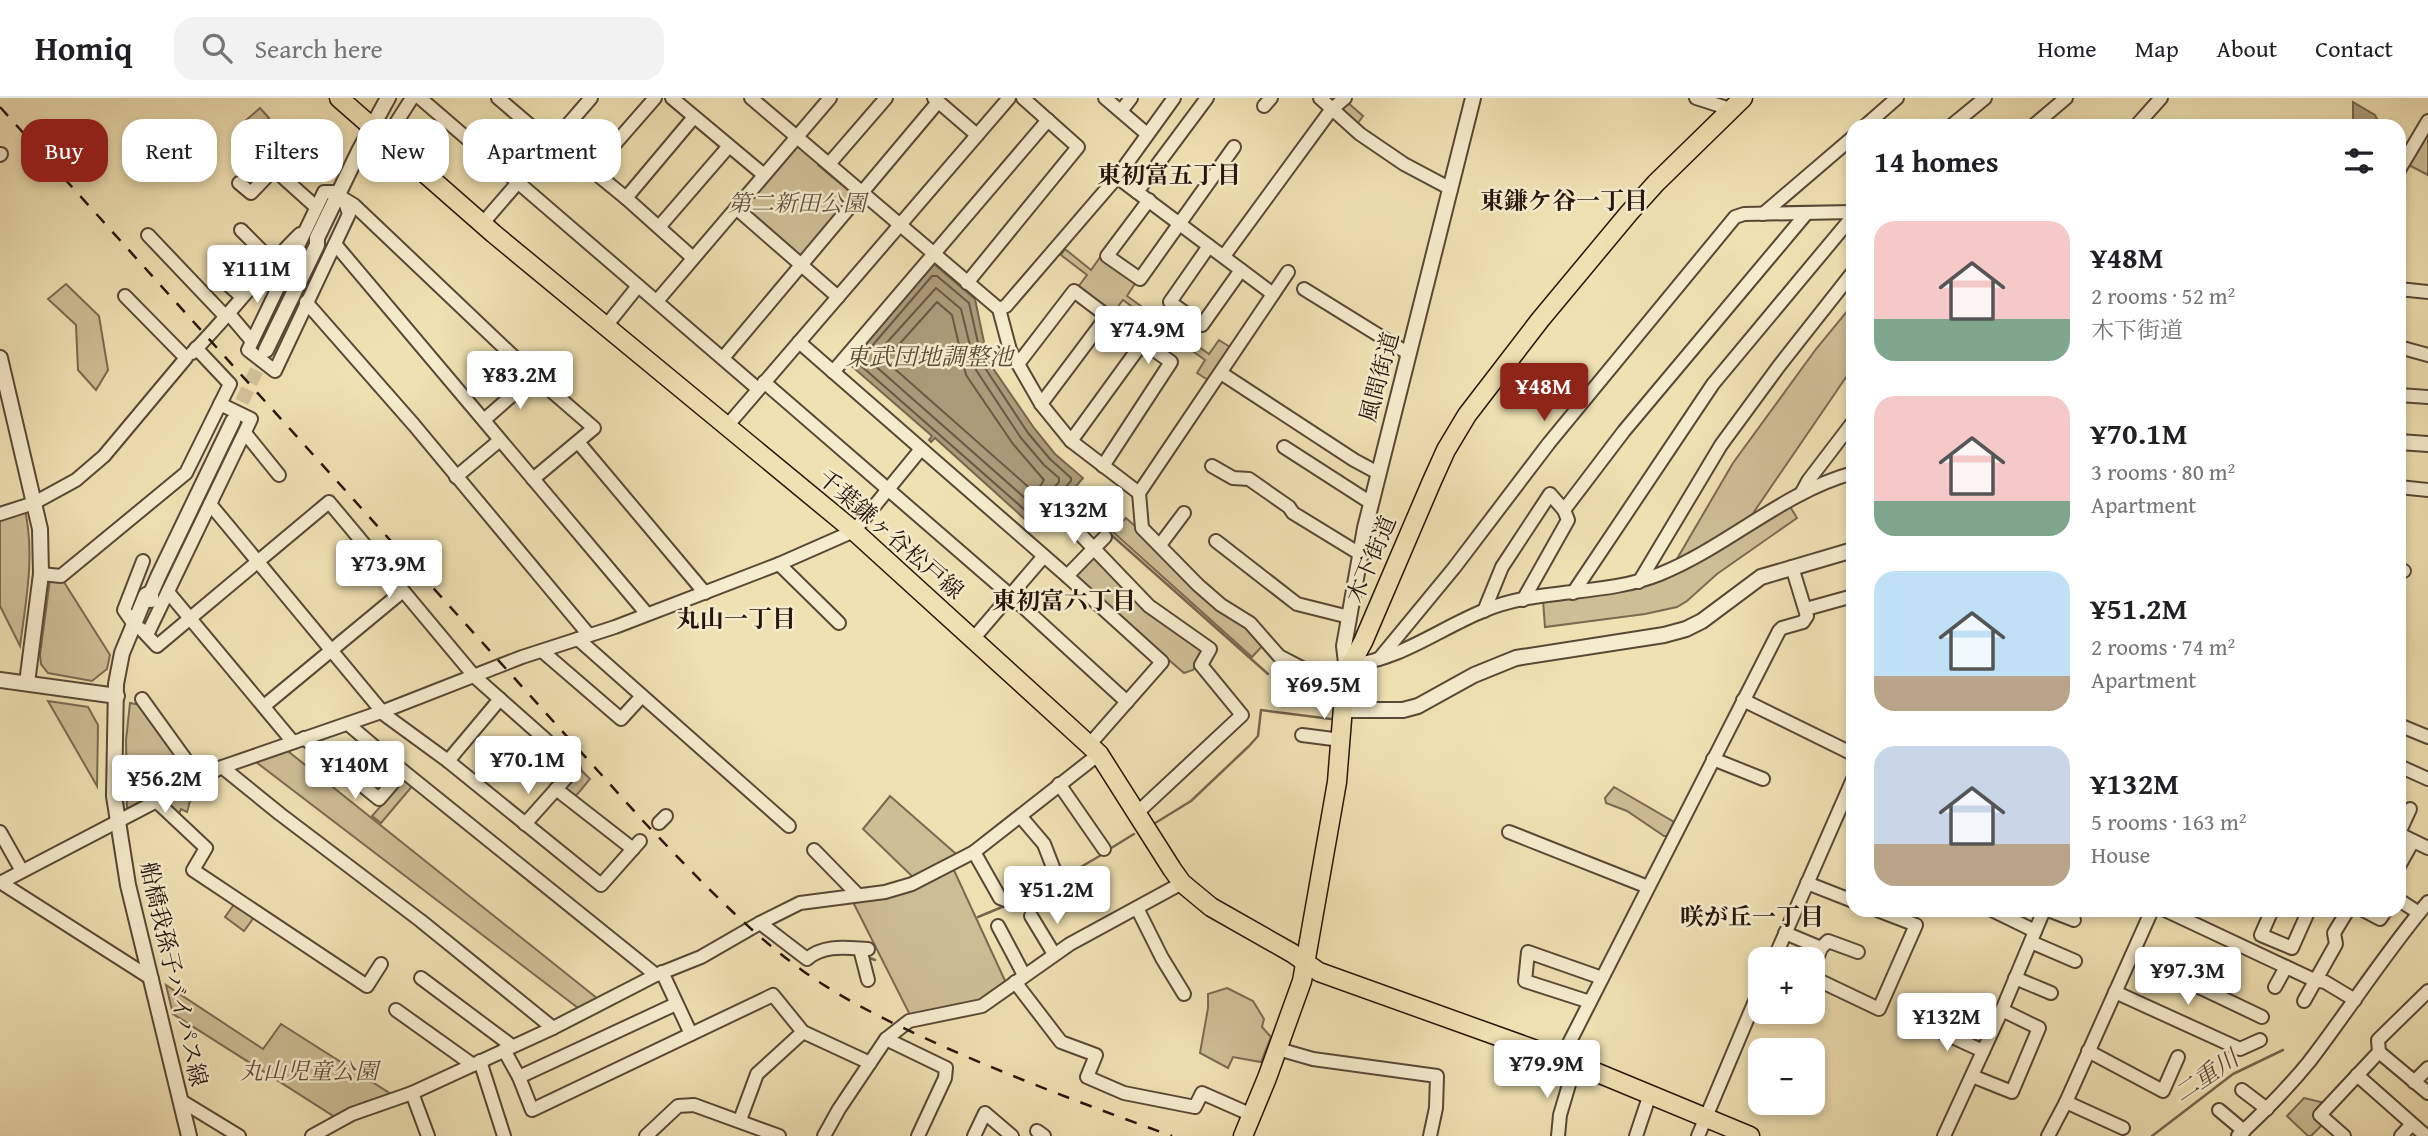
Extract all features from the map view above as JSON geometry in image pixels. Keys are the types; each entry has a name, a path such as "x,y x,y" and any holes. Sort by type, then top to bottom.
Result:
{"main road":[{"name":"千葉鎌ヶ谷松戸線","path":"339,98 364,119"},
{"name":"木下街道","path":"1243,1136 1278,1049 1305,964 1337,782 1348,673 1432,481 1467,415 1553,305 1633,208 1743,98"},
{"name":"千葉鎌ヶ谷松戸線","path":"435,182 482,224 854,531 1094,750 1182,883 1212,907 1292,953 1319,972 1650,1094 1750,1136"}],"street":[{"path":"378,119 388,98"},
{"path":"399,119 412,98"},
{"path":"420,98 723,358 853,457 1128,702"},
{"path":"498,98 525,119"},
{"path":"621,137 655,98"},
{"path":"672,98 764,176"},
{"path":"657,301 830,98"},
{"path":"829,164 887,98"},
{"path":"727,426 1009,98"},
{"path":"967,283 1078,148 1023,98"},
{"path":"1105,98 1147,134"},
{"path":"1121,111 1131,98"},
{"path":"999,309 1006,306 1117,177 1174,98"},
{"path":"1137,192 1207,98"},
{"path":"1320,98 1360,134 1404,164 1451,189"},
{"path":"1224,256 1331,110 1345,98"},
{"name":"風間街道","path":"1348,673 1344,646 1371,503 1473,98"},
{"path":"1696,98 1724,107 1728,113"},
{"path":"1873,119 1897,98"},
{"path":"1960,119 1985,98"},
{"path":"2041,119 2066,98"},
{"path":"2142,119 2161,98"},
{"path":"723,358 862,193 936,100 977,135"},
{"path":"570,119 583,101"},
{"path":"759,101 797,137 999,309 1010,350 1041,404 1071,441 1139,493"},
{"path":"626,198 694,117"},
{"path":"833,372 1048,120"},
{"path":"2406,158 2428,121"},
{"path":"1763,214 1846,142"},
{"path":"659,227 729,146"},
{"path":"1149,200 1107,256 1140,279 1234,147"},
{"path":"266,350 317,245 317,238 342,196 357,157"},
{"path":"1117,177 1273,294"},
{"path":"239,183 251,193 262,182"},
{"path":"288,182 316,207"},
{"path":"608,182 693,258"},
{"path":"482,224 518,183"},
{"path":"342,196 349,214 275,371 248,350 324,192 342,196 534,376 594,428 533,479"},
{"path":"736,208 838,297"},
{"path":"1379,659 1454,568 1549,443 1735,217 1744,214 1846,211"},
{"path":"1564,510 1624,431 1806,214"},
{"path":"1573,593 1713,384 1846,217"},
{"path":"0,513 34,503 76,480 104,456 271,262 305,229"},
{"path":"242,230 271,262 285,271"},
{"path":"148,235 252,341"},
{"path":"335,244 647,614"},
{"path":"1209,246 1170,302 1202,325 1241,270"},
{"path":"1287,272 1139,493 1142,528 1198,585 1221,605 1250,623 1279,656 1308,671 1348,673 1390,657 1484,611 1523,600 1639,582 1724,541 1801,494 1846,475"},
{"path":"220,277 242,297"},
{"path":"1639,582 1721,445 1846,281"},
{"path":"606,326 638,286"},
{"path":"1304,289 1409,354"},
{"path":"2406,290 2428,292"},
{"path":"1018,363 1074,291 1107,316 1041,404"},
{"path":"125,296 186,358"},
{"path":"306,302 456,477 584,637 642,696 789,826"},
{"path":"312,1136 352,1114 412,1093 552,1028 659,974 701,957 800,903 886,892 912,884 974,852 1021,817 1094,750 1128,702 1162,663 1067,576 799,342"},
{"path":"1071,441 1143,342 1171,362 1103,466"},
{"path":"41,574 61,576 187,472 230,384 196,348"},
{"path":"2406,349 2428,355"},
{"path":"0,358 40,529 41,574 27,683"},
{"path":"1221,373 1354,460 1378,472"},
{"path":"484,420 534,376"},
{"path":"2406,395 2428,397"},
{"path":"140,629 168,592 251,419 220,404"},
{"name":"船橋我孫子バイパス線","path":"189,1136 128,885 117,820 114,796 117,696 124,686 151,593 233,421"},
{"path":"1801,494 1846,431"},
{"path":"245,433 279,475"},
{"path":"456,477 500,440"},
{"path":"578,442 705,593"},
{"path":"2406,442 2428,444"},
{"path":"1284,447 1371,503"},
{"path":"0,882 222,767 348,724 705,593 854,531 921,449"},
{"path":"1212,466 1233,478 1249,479 1289,507 1293,513 1360,554"},
{"path":"2406,488 2428,490"},
{"path":"1484,611 1502,567 1550,494 1564,510 1568,520 1523,600"},
{"path":"143,561 124,610 157,646 330,502 475,677 574,769 525,824"},
{"path":"210,503 385,715 447,761 601,885 636,845 556,789"},
{"path":"1160,545 1184,513"},
{"path":"1077,531 1149,606 1210,649 1201,665 1242,715 1143,823"},
{"path":"1067,576 1105,537"},
{"path":"1216,541 1297,604 1349,617"},
{"path":"1343,710 1403,710 1418,706 1493,665 1516,658 1664,635 1686,629 1702,621 1760,577 1846,552"},
{"path":"973,639 1044,556"},
{"path":"779,564 839,623"},
{"path":"1558,1136 1567,1065 1590,1002 1779,631 1803,622 1807,616 1792,567"},
{"path":"264,706 403,591"},
{"path":"168,592 264,706 299,740 379,799 403,771"},
{"path":"1806,609 1846,598"},
{"path":"542,651 621,719 642,696"},
{"path":"0,680 117,696"},
{"path":"142,699 199,778"},
{"path":"447,761 500,699"},
{"path":"1743,700 1846,751"},
{"path":"348,724 403,771 659,974 691,1034"},
{"path":"2406,728 2428,737"},
{"path":"1302,735 1341,740"},
{"path":"1713,759 1762,779"},
{"path":"222,767 421,920 552,1028"},
{"path":"2406,769 2428,779"},
{"path":"1059,784 1104,849"},
{"path":"1779,947 1846,795"},
{"path":"156,801 206,848 193,870 367,986 381,964"},
{"path":"2406,818 2410,809"},
{"path":"974,852 1000,898 1005,900 1056,875 1044,844 1021,817"},
{"path":"0,832 22,871"},
{"path":"1509,832 1648,887"},
{"path":"2406,838 2428,848"},
{"path":"2406,854 2413,841"},
{"path":"814,850 858,895"},
{"path":"0,882 152,979"},
{"path":"824,1136 886,1039 909,1021 982,1006 1054,954 1182,883"},
{"path":"1807,883 1846,898"},
{"path":"2219,1110 2241,1133 2267,1109 2308,1063 2424,908 2406,902"},
{"path":"1136,908 1184,994"},
{"path":"1031,916 1054,954"},
{"path":"1825,983 1879,1009 1916,925 1895,917"},
{"path":"2003,917 2075,961"},
{"path":"1944,1136 2042,917"},
{"path":"2066,917 2074,920"},
{"path":"2050,1135 2149,917"},
{"path":"2194,917 2286,967 2325,982 2355,1000"},
{"path":"2269,917 2261,935 2292,948 2306,917"},
{"path":"2304,1001 2336,944 2334,933 2344,917"},
{"path":"760,923 807,959 814,953 832,948 864,949 868,980"},
{"path":"998,926 1020,979 1061,1042 1096,1055 1087,1077 1124,1093 1195,1107 1202,1093 1252,1115"},
{"path":"1785,933 1819,947"},
{"path":"1822,947 1828,941 1858,952"},
{"path":"1590,1002 1525,981 1528,952 1602,978"},
{"path":"2132,955 2262,1017"},
{"path":"2275,987 2286,967"},
{"path":"421,978 508,1048 532,1110 773,995 803,1032 870,1063"},
{"path":"2015,978 2051,993"},
{"path":"2344,1136 2320,1115 2378,1052 2378,1040 2428,991"},
{"path":"2115,992 2240,1049 2260,1040"},
{"path":"519,1077 676,1004"},
{"path":"396,1010 476,1063 504,1136"},
{"path":"1972,1076 2012,1092 2039,1028 2002,1010"},
{"path":"1699,1136 1748,1017"},
{"path":"1924,1024 1983,1052"},
{"path":"740,1120 757,1074 803,1032"},
{"path":"886,1039 946,1068 945,1078 918,1136"},
{"path":"1278,1049 1313,1059 1437,1076 1436,1108 1430,1136"},
{"path":"2088,1051 2163,1091 2178,1058"},
{"path":"2378,1052 2428,1093"},
{"path":"2414,1082 2428,1068"},
{"path":"2357,1075 2426,1136"},
{"path":"2242,1090 2267,1109"},
{"path":"412,1093 428,1136"},
{"path":"1636,1136 1650,1094"},
{"path":"180,1100 239,1136"},
{"path":"2066,1102 2123,1128"},
{"path":"646,1136 678,1106 694,1105 779,1136"},
{"path":"974,1136 985,1113 1013,1136"},
{"path":"2401,1136 2412,1124"}],"green space":[{"path":"1347,102 1363,116 1355,127 1340,108"},
{"path":"260,108 269,118 268,119 247,119"},
{"path":"2428,128 2428,175 2407,164"},
{"name":"第二新田公園","path":"795,144 799,144 820,162 818,165 855,196 803,257 797,257 744,208"},
{"path":"1065,249 1091,270 1101,256 1136,282 1127,296 1173,329 1183,317 1186,319 1177,331 1209,354 1219,340 1230,347 1208,380 1197,373 1205,360 1173,337 1162,350 1159,347 1169,334 1123,300 1113,313 1078,287 1087,275 1061,255"},
{"path":"66,284 99,316 108,370 96,390 78,370 76,325 48,299"},
{"path":"1846,313 1846,377 1745,525 1674,564 1733,463"},
{"path":"1789,505 1797,518 1717,574 1677,607 1645,614 1545,627 1543,600 1623,589"},
{"path":"25,510 29,561 20,646 0,606 0,517"},
{"path":"1126,518 1265,643 1252,657 1113,532"},
{"path":"1091,558 1096,558 1206,651 1193,670 1184,673 1076,579 1076,574"},
{"path":"50,579 62,579 110,655 107,669 92,681 48,673 41,664"},
{"path":"48,701 88,707 98,725 97,786"},
{"path":"130,703 141,705 190,773 190,777 127,809 126,740"},
{"path":"284,748 598,999 582,1011 252,759"},
{"path":"579,768 590,779 575,797 564,789"},
{"path":"400,777 414,784 381,823 372,816 387,799"},
{"path":"1614,787 1674,822 1667,836 1627,811 1606,803 1605,798"},
{"path":"180,791 190,801 187,812 181,809 178,817 166,805 167,799"},
{"path":"890,796 955,853 955,857 916,880 863,829"},
{"path":"952,866 1007,985 982,1002 911,1017 851,898"},
{"path":"235,903 255,916 244,931 225,917"},
{"name":"丸山児童公園","path":"166,985 263,1049 281,1024 391,1094 365,1102 335,1117 173,1014"},
{"path":"1227,988 1253,1001 1264,1019 1262,1027 1271,1037 1261,1062 1233,1057 1228,1068 1200,1053 1208,994"},
{"path":"2304,1098 2325,1103 2314,1116 2323,1124 2311,1136 2287,1116"}],"water":[{"path":"2353,102 2375,115 2377,119 2353,119"},
{"name":"東武団地調整池","path":"934,264 975,299 988,361 1055,454 1083,478 1038,531 935,438 931,442 929,440 932,436 848,363"}],"waterway":[{"path":"1107,531 1268,674"},
{"path":"1152,825 1191,801 1249,746 1258,736 1261,710 1331,719"},
{"path":"1108,850 1134,834"},
{"path":"1057,881 1103,854"},
{"path":"1026,896 1051,884"},
{"path":"978,917 1007,905"},
{"path":"867,957 875,960"},
{"name":"二重川","path":"2152,1136 2233,1074 2283,1050"}],"tunnel":[{"path":"233,421 266,350"}],"railway":[{"path":"0,107 644,822 760,937 820,983 892,1023 1004,1072 1172,1136"}],"district":[{"name":"東初富五丁目","path":"1169,175"},
{"name":"東鎌ケ谷一丁目","path":"1564,201"},
{"name":"東初富六丁目","path":"1064,601"},
{"name":"丸山一丁目","path":"736,619"},
{"name":"咲が丘一丁目","path":"1752,917"}]}
